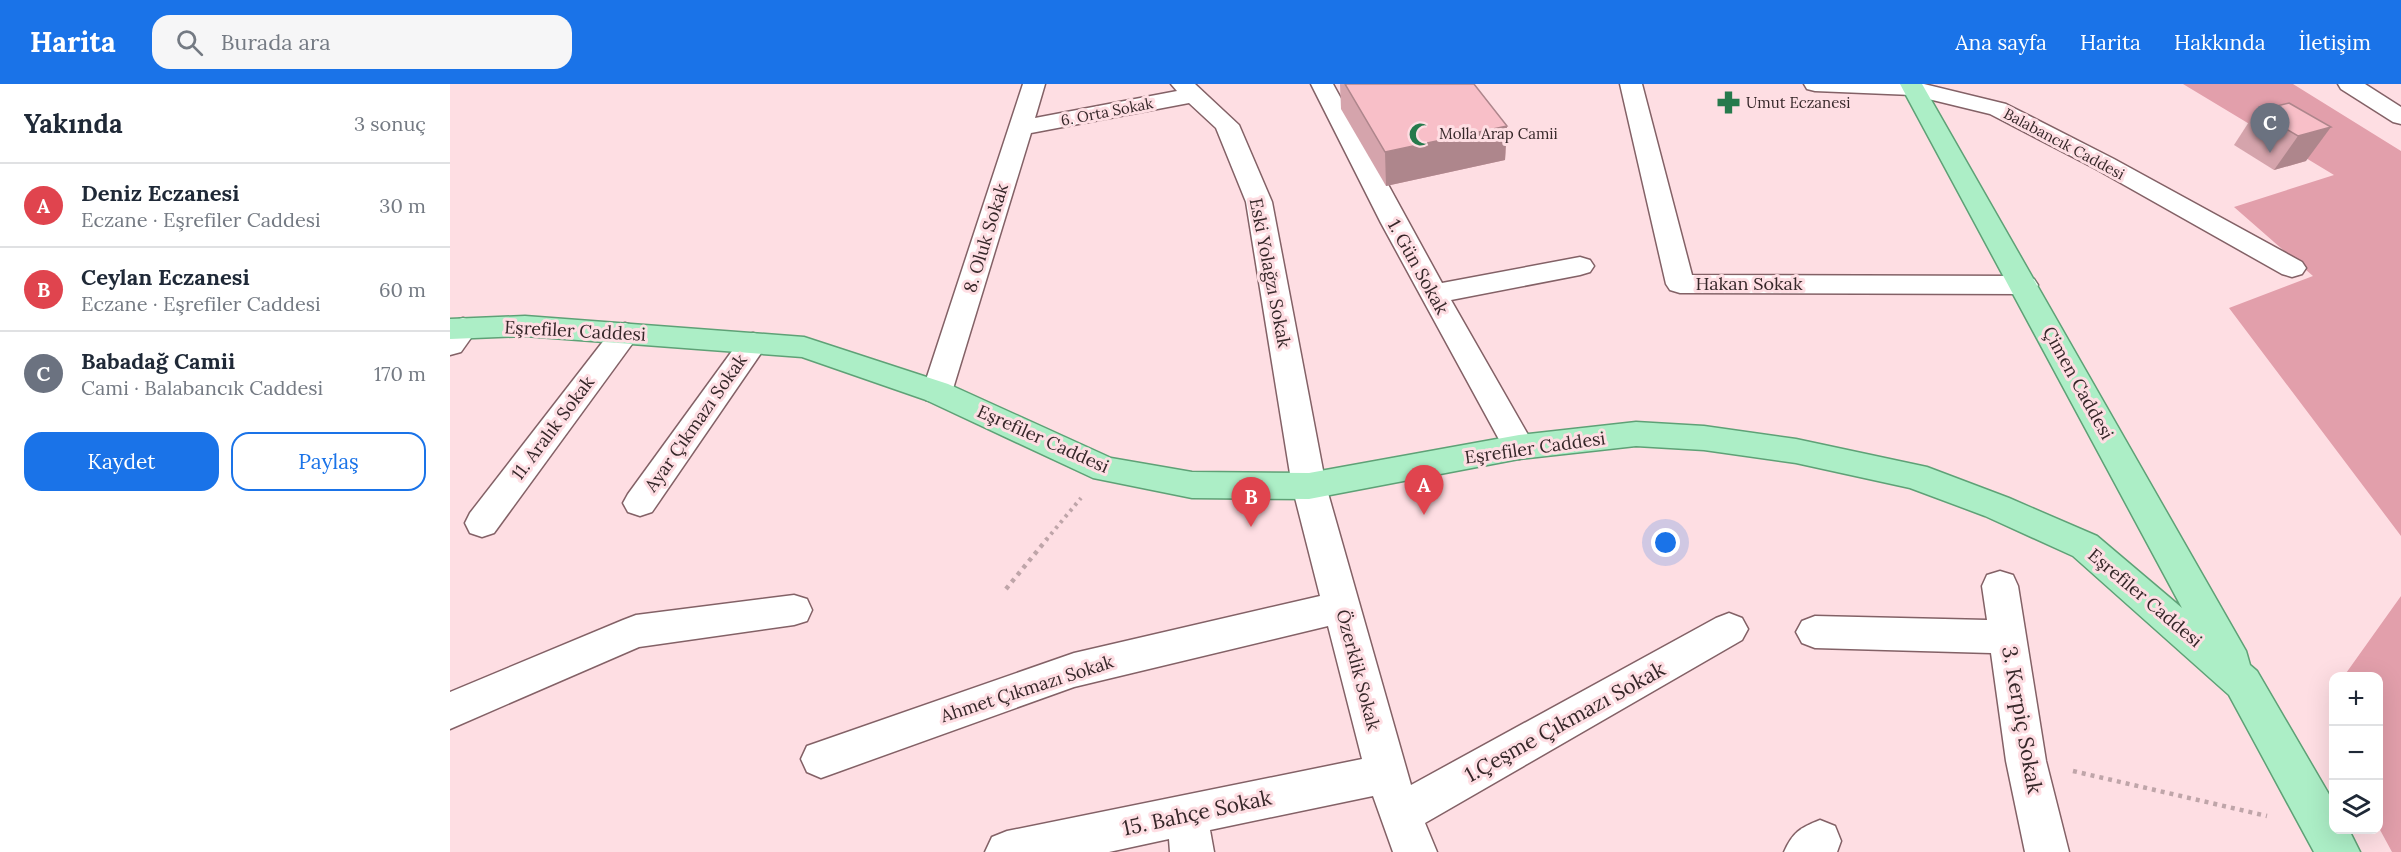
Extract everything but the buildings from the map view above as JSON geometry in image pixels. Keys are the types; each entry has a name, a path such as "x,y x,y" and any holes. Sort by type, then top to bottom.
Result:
{"main road":[{"name":"Çimen Caddesi","path":"1912,86 2243,682"},
{"name":"Eşrefiler Caddesi","path":"454,334 525,326 804,347 937,392 1105,469 1192,485 1309,486 1519,447 1636,434 1704,438 1796,452 1915,476 1997,507 2085,546 2243,682 2332,841"}],"street":[{"name":"8. Oluk Sokak","path":"937,392 1034,84"},
{"name":"1. Gün Sokak","path":"1322,84 1433,294 1519,447"},
{"name":"Hakan Sokak","path":"1631,84 1680,284 2024,285"},
{"name":"Balabancık Caddesi","path":"1815,84 1912,86 1998,109 2105,164 2292,268"},
{"path":"2349,84 2401,117"},
{"name":"6. Orta Sokak","path":"1020,128 1188,90"},
{"name":"Eski Yolağzı Sokak","path":"1188,90 1227,125 1259,202 1309,486"},
{"path":"1433,294 1580,267"},
{"name":"11. Aralık Sokak","path":"482,523 625,333"},
{"name":"Ayar Çıkmazı Sokak","path":"640,503 753,343"},
{"name":"Özerklik Sokak","path":"1309,486 1386,774 1415,852"},
{"name":"3. Kerpiç Sokak","path":"2000,586 2026,760 2047,852"},
{"name":"Ahmet Çıkmazı Sokak","path":"821,759 1074,670 1341,607"},
{"path":"450,711 636,631 794,610"},
{"name":"1.Çeşme Çıkmazı Sokak","path":"1400,814 1729,629"},
{"path":"1815,632 2007,637"},
{"name":"15. Bahçe Sokak","path":"1007,852 1190,833 1386,774"}],"path":[{"path":"1006,589 1105,469"},
{"path":"2026,760 2332,841"}],"shaded area":[{"path":"2183,84 2293,84 2401,151 2401,536 2229,308 2313,276 2234,207 2334,175"},
{"path":"2401,596 2401,852 2392,852 2382,834 2383,672 2347,672"}],"place":[{"name":"Umut Eczanesi","path":"1728,103"},
{"name":"Molla Arap Camii","path":"1421,134"},
{"name":"Babadağ Camii","path":"2270,153"},
{"name":"Deniz Eczanesi","path":"1424,515"},
{"name":"Ceylan Eczanesi","path":"1251,527"}]}
